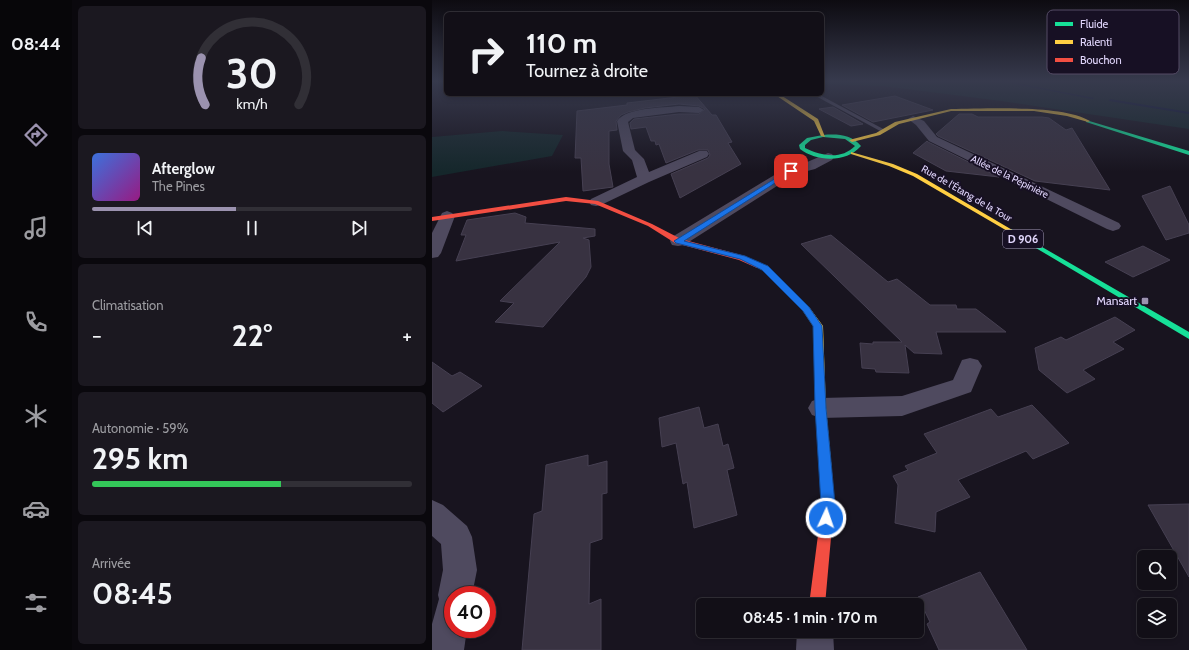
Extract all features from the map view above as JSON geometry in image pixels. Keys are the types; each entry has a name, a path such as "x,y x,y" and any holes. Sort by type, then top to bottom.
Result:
{"street":[{"path":"644,179 638,159 629,152 622,121 629,116 636,114 659,111"},
{"path":"803,111 816,120 824,136"},
{"path":"852,140 878,134 897,123 945,111"},
{"path":"1053,111 1189,153"},
{"name":"Allée de la Pépinière","path":"913,119 920,123 933,138 1113,226"},
{"path":"678,241 791,171 810,166 828,157 853,153 858,146 852,140 839,136 815,137 804,142 802,145 803,149 807,152 828,157"},
{"path":"791,171 795,164 807,152"},
{"name":"Rue de l'Étang de la Tour","path":"853,153 891,165 915,175 1189,336"},
{"path":"596,202 644,179 703,154"},
{"path":"432,254 440,218 566,199 596,202 650,225 678,241 742,258 765,268 806,309 818,326 821,408 828,504 818,598"},
{"path":"821,408 902,406 962,386 970,366"},
{"path":"432,515 456,537 460,570 457,586"},
{"path":"445,650 447,638"},
{"path":"815,638 815,650"}],"lane":[{"path":"847,111 884,131"}],"shaded area":[{"path":"1070,111 1189,111 1189,129"},
{"path":"502,131 563,135 552,156 432,177 432,137"}],"building":[{"path":"577,111 631,111 621,115 616,121 617,130 609,131 609,164 613,187 583,191 581,158 575,158"},
{"path":"702,111 709,111 712,115 716,115 732,142 728,143 741,164 680,198 671,174 708,158 710,155 708,150 698,150 666,163 659,144 656,145 655,141 651,141 646,127 631,129 630,123 634,119 679,114 699,114"},
{"path":"823,111 841,111 863,124 851,126"},
{"path":"854,111 926,111 873,122"},
{"path":"959,114 972,114 978,117 1042,117 1049,118 1066,130 1072,128 1110,190 1035,181 936,134"},
{"path":"927,141 999,177 946,171 913,153"},
{"path":"1170,186 1189,225 1189,233 1166,240 1142,196"},
{"path":"515,213 526,217 525,223 595,229 595,236 583,238 589,240 591,267 586,277 543,327 495,322 514,303 500,301 560,242 456,261 466,235 461,235 467,220"},
{"path":"831,235 888,282 897,279 930,305 956,305 957,309 976,309 1006,332 936,332 942,354 914,353 905,345 909,373 876,372 875,369 862,368 860,343 873,344 873,342 902,342 801,244"},
{"path":"1143,246 1170,260 1133,277 1105,262"},
{"path":"1115,317 1135,330 1113,342 1124,349 1083,370 1095,379 1067,393 1039,370 1035,348 1061,337 1066,340"},
{"path":"432,362 452,376 460,372 482,386 443,412 432,403"},
{"path":"1032,405 1069,443 1033,459 1026,451 958,480 970,497 936,512 935,532 895,523 898,485 893,476 908,470 905,466 937,453 924,434 991,409 998,417"},
{"path":"699,407 704,428 718,424 723,446 728,444 734,468 727,470 737,515 694,528 687,482 683,484 676,443 662,447 659,418"},
{"path":"588,455 588,466 607,461 607,493 602,494 602,539 590,543 589,604 601,599 601,650 522,650 534,514 542,511 546,465"},
{"path":"1189,504 1189,577 1177,556 1177,550 1174,550 1148,505"},
{"path":"980,572 1027,650 939,650 927,624 930,622 924,610 924,598 918,597"}],"waterway":[{"path":"1179,111 1189,113"}],"traffic: fast":[{"path":"1088,121 1189,153"},
{"path":"823,136 838,136 847,138 855,142 858,146 847,155 840,157 817,155 803,149 802,145 809,139 823,136"},
{"path":"1011,231 1189,336"}],"traffic: slow":[{"path":"803,111 816,120 823,136"},
{"path":"852,140 878,134 897,123 945,111"},
{"path":"1043,111 1068,115 1088,121"},
{"path":"853,153 891,165 915,175 1011,231"},
{"path":"760,266 765,268 806,309 818,326 821,408 826,472"}],"traffic: jam":[{"path":"432,219 566,199 596,202 650,225 678,241 742,258 760,266"},
{"path":"818,598 828,504 826,472"}],"place":[{"name":"Mansart","path":"1145,301"}],"route":[{"path":"791,171 678,241 742,258 765,268 806,309 818,326 821,408 828,504 826,518"}]}
